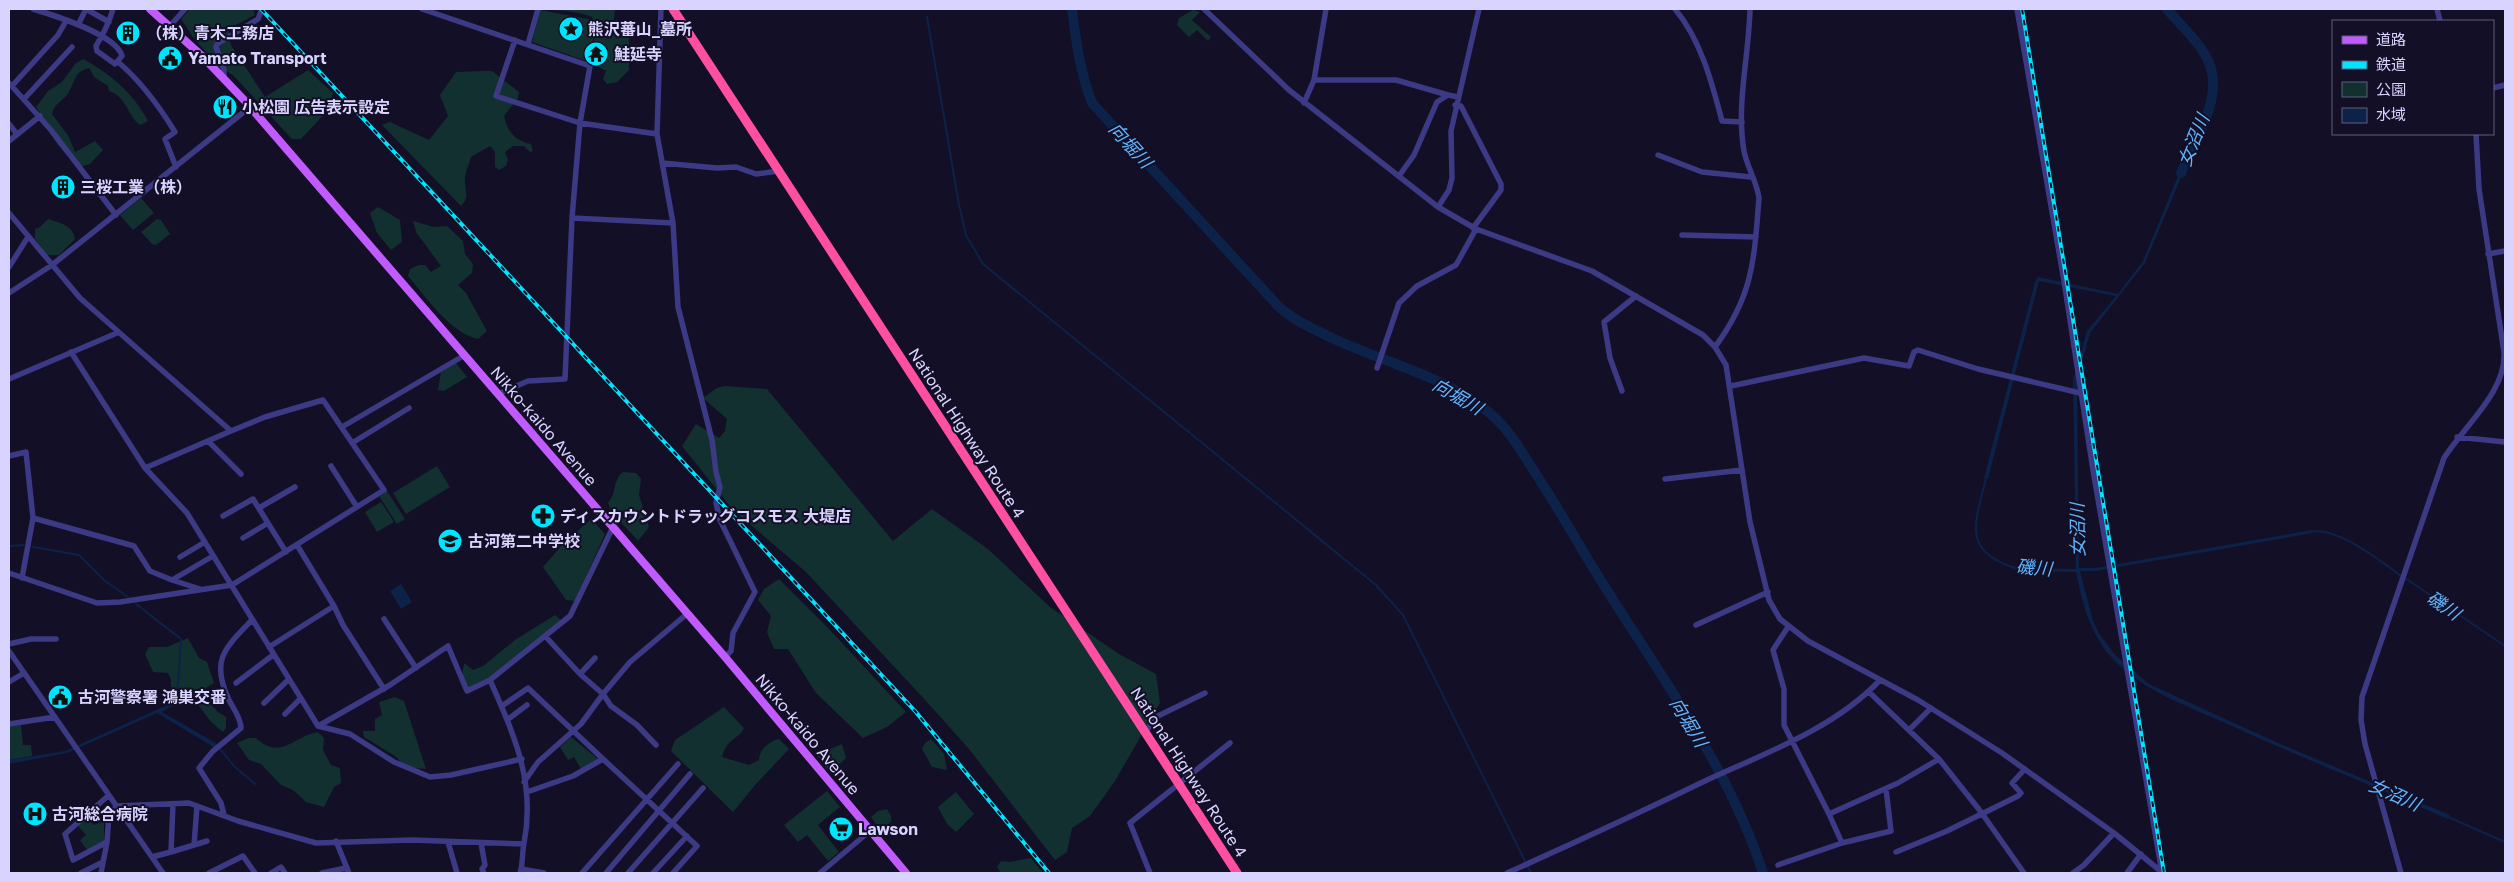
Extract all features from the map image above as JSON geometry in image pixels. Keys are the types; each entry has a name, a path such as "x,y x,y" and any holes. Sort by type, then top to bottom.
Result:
{"highway":[{"name":"National Highway Route 4","path":"673,9 1237,873"}],"main road":[{"name":"Nikko-kaido Avenue","path":"150,9 170,26 250,107 688,613 906,873"}],"street":[{"path":"33,9 78,25 102,37 121,50 122,56 118,62"},
{"path":"78,25 86,9 109,22"},
{"path":"113,9 109,22 96,46 98,50 115,64 118,62 131,73 154,98 175,132 165,140 176,167"},
{"path":"170,26 184,9"},
{"path":"224,79 224,70 216,47 217,44 258,19 262,9"},
{"path":"422,9 440,12 590,66 580,123 572,218 566,379 528,382 498,394"},
{"path":"528,44 538,9"},
{"path":"660,9 657,134 674,223 678,307 712,440 720,487 716,503 720,520 755,592 733,633 731,651 725,657"},
{"path":"1204,9 1304,103 1399,176 1427,200 1474,229 1579,266 1692,326 1716,347 1726,365 1731,386 1750,522 1772,608 1788,627 1808,641 1931,708 2026,769 2142,854 2162,873"},
{"path":"1304,103 1314,80 1326,9"},
{"path":"1438,207 1449,190 1452,178 1451,132 1455,105 1479,9"},
{"path":"1675,9 1689,27 1711,79 1722,121 1742,122"},
{"path":"1716,347 1745,297 1753,264 1756,237 1758,188 1751,177 1744,150 1742,122 1742,94 1749,40 1750,9"},
{"path":"2017,9 2065,285 2108,561 2162,873"},
{"path":"66,21 58,35 10,85 40,116 116,214"},
{"path":"515,40 496,96 580,123 657,134"},
{"path":"24,99 72,47"},
{"path":"1314,80 1396,80 1458,97"},
{"path":"1399,176 1414,155 1437,102 1448,95"},
{"path":"1378,366 1399,303 1417,286 1456,265 1474,229 1500,190 1501,184 1461,106 1455,105"},
{"path":"9,293 52,265 250,107"},
{"path":"9,141 40,116"},
{"path":"9,124 17,134"},
{"path":"2401,873 2365,744 2361,720 2362,697 2444,458 2457,438 2495,390 2503,368 2504,352 2479,189 2476,135"},
{"path":"1658,155 1702,172 1751,177"},
{"path":"662,163 717,168 736,167 756,174 779,171"},
{"path":"9,213 80,298 117,333 231,431"},
{"path":"572,218 674,223"},
{"path":"1682,235 1756,237"},
{"path":"9,267 28,237"},
{"path":"2488,256 2505,251"},
{"path":"1622,391 1610,358 1604,322 1636,296"},
{"path":"9,379 117,333"},
{"path":"1731,386 1864,358 1909,366 1914,352 1918,350 1978,369 2080,393"},
{"path":"71,352 145,468 187,513 318,726 350,734 394,762 430,777 451,775 522,759"},
{"path":"342,428 465,355"},
{"path":"9,573 97,603 120,602 232,585 384,490 324,400 265,417 145,468"},
{"path":"352,443 409,408"},
{"path":"2457,438 2505,442"},
{"path":"208,441 241,474"},
{"path":"9,455 26,452 33,518 22,578"},
{"path":"331,466 357,507"},
{"path":"1665,479 1742,470"},
{"path":"259,508 295,487"},
{"path":"223,516 253,499 286,552"},
{"path":"33,518 134,546 150,571 202,590"},
{"path":"243,538 268,524"},
{"path":"318,726 329,722 384,689 448,646 467,691 490,680 570,616 613,527"},
{"path":"180,557 205,542"},
{"path":"297,545 334,606 343,625 384,689"},
{"path":"172,580 214,556"},
{"path":"1696,625 1768,592"},
{"path":"269,648 334,606"},
{"path":"524,782 538,762 573,731 630,662 688,613"},
{"path":"384,619 416,668"},
{"path":"224,815 221,803 199,768 213,751 241,728 224,689 219,671 221,659 236,637 252,620"},
{"path":"1788,627 1773,650 1784,689 1784,724 1842,842"},
{"path":"546,637 580,674 604,694 611,706 637,725 656,745"},
{"path":"9,644 31,639 56,639"},
{"path":"9,651 163,873"},
{"path":"236,684 273,655"},
{"path":"580,674 595,658"},
{"path":"9,682 24,673"},
{"path":"264,703 288,680"},
{"path":"490,680 508,720 522,759 527,792 527,830 520,871 544,873"},
{"path":"1507,873 1830,720 1869,692 1880,680"},
{"path":"502,706 528,688 697,846 673,873"},
{"path":"1869,692 1939,759 1983,814 2024,873"},
{"path":"1145,732 1158,716 1206,693"},
{"path":"285,714 300,699"},
{"path":"508,720 527,705"},
{"path":"1910,730 1931,708"},
{"path":"9,724 55,717"},
{"path":"1150,873 1139,839 1130,823 1230,743"},
{"path":"527,792 573,776 603,759"},
{"path":"1829,814 1886,789 1939,759"},
{"path":"582,873 678,764"},
{"path":"1896,852 1983,814 2018,796 2021,793 2012,784 2026,769"},
{"path":"606,873 690,774"},
{"path":"628,873 704,788"},
{"path":"1778,865 1842,842 1891,831 1886,789"},
{"path":"107,842 73,860 65,834 109,795"},
{"path":"101,873 107,842 109,814 117,806 189,803 316,843 412,840 524,844"},
{"path":"171,852 173,804"},
{"path":"194,845 196,806"},
{"path":"820,873 871,830"},
{"path":"2073,873 2084,865 2114,833"},
{"path":"654,873 686,836"},
{"path":"322,873 347,871 336,841"},
{"path":"152,857 207,842"},
{"path":"448,842 457,873"},
{"path":"481,843 485,866 482,870 484,873"},
{"path":"2127,873 2142,854"},
{"path":"209,873 243,856 255,873"},
{"path":"81,873 103,862"},
{"path":"271,873 281,867 285,873"}],"green space":[{"path":"190,9 253,9 255,15 228,29 231,45 265,97 308,70 333,93 329,109 301,139 292,139 233,75 219,67 193,37 181,19"},
{"name":"鮭延寺","path":"547,9 615,9 613,28 619,37 629,38 629,70 617,82 607,84 603,79 606,71 591,62 596,26 589,62 532,42 540,10 593,20 592,17 581,14"},
{"path":"1193,10 1200,12 1192,20 1211,37 1208,41 1197,30 1189,37 1177,25 1179,18"},
{"path":"83,59 103,71 120,85 148,121 141,125 133,118 120,98 109,91 108,86 94,77 89,68 81,71 67,95 55,107 52,114 69,137 75,152 95,141 103,150 90,164 83,166 65,153 54,140 36,107 48,91 62,82 75,64"},
{"path":"492,71 519,92 518,98 504,116 513,135 531,144 533,151 530,152 524,146 513,146 505,152 508,160 506,166 499,170 495,167 495,152 490,146 471,157 465,176 466,197 461,206 382,125 390,122 429,140 448,116 440,95 456,72"},
{"path":"141,198 154,213 133,230 120,215"},
{"path":"378,207 400,220 402,242 391,250 377,233 370,213"},
{"path":"48,219 65,225 74,234 75,239 59,255 47,255 35,239 35,229"},
{"path":"157,219 161,220 170,234 156,245 152,244 141,232"},
{"path":"413,221 434,227 447,226 463,241 465,254 473,264 472,273 458,285 466,293 487,331 478,339 467,335 448,322 408,276 410,269 419,265 425,265 431,272 441,266 416,232"},
{"path":"456,363 467,377 444,391 438,390 441,372"},
{"path":"725,386 767,389 893,541 932,509 988,549 1050,607 1119,654 1156,674 1160,703 1115,781 1090,816 1072,828 1067,852 1055,860 969,749 927,702 806,572 733,510 682,446 696,424 719,438 725,431 727,419 703,398 717,388"},
{"path":"437,466 450,487 406,514 393,493"},
{"path":"623,472 636,473 641,479 639,495 649,527 638,541 612,512 608,503 613,495 617,479"},
{"path":"387,491 405,519 397,524 379,496"},
{"path":"381,502 394,522 377,532 365,512"},
{"path":"591,519 605,534 575,601 566,600 543,567 563,544"},
{"path":"779,579 831,631 906,712 887,727 863,738 816,693 788,649 774,649 767,632 771,616 758,600 764,589"},
{"path":"555,615 562,621 490,677 469,688 462,676 464,663 473,670 483,666 515,640"},
{"path":"188,638 199,658 207,662 214,683 203,690 203,696 218,712 226,717 226,728 223,732 211,722 196,702 199,695 171,691 171,680 168,673 153,672 145,654 149,647 167,647"},
{"path":"395,697 404,701 426,769 405,767 395,756 364,737 363,731 375,731 375,719 382,715 379,702"},
{"path":"724,707 744,728 726,746 722,757 749,765 759,760 763,749 775,740 779,739 789,749 733,812 671,751 675,740"},
{"path":"21,725 23,745 31,745 32,756 9,760 9,726"},
{"path":"318,732 324,738 323,750 331,765 340,768 341,783 334,787 324,807 306,802 293,790 281,785 261,764 249,760 237,743 248,738 256,738 265,745 280,747"},
{"path":"571,737 598,759 581,769 574,757 568,760 560,747"},
{"path":"931,739 944,754 947,770 932,767 922,749 925,743"},
{"path":"842,744 846,758 833,770 828,770 818,756"},
{"path":"827,791 840,807 818,825 839,852 828,861 807,835 798,842 784,825"},
{"path":"956,792 974,814 956,832 947,824 938,807"},
{"path":"887,809 891,816 891,822 880,830 871,817 878,811"},
{"path":"87,817 94,825 104,821 104,842 87,850 80,840 86,835 78,826"},
{"path":"1031,858 1043,873 1001,873 997,867 1001,861 1010,862"}],"water":[{"path":"2185,159 2188,161 2145,263 2090,333 2077,380 2079,568 2095,568 2312,530 2313,533 2096,571 2080,571 2093,621 2115,655 2149,684 2278,743 2450,815 2448,819 2253,736 2165,696 2137,680 2112,658 2098,638 2084,606 2076,572 2021,571 2012,569 2013,566 2021,568 2076,569 2073,379 2087,331 2116,296 2039,281 1988,479 1984,478 2035,282 2038,277 2118,294 2143,261"},
{"path":"401,584 412,602 401,609 390,591"},
{"path":"176,697 179,697 176,704 162,712 214,742 221,747 218,750 157,713 67,753 9,764 9,760 65,751 174,702"}],"waterway":[{"name":"向堀川","path":"1072,9 1081,68 1092,103 1278,306 1311,328 1351,347 1450,387 1494,416 1507,431 1545,488 1601,582 1704,744 1746,828 1763,873"},
{"name":"女沼川","path":"2167,9 2201,48 2209,63 2213,77 2213,91 2206,120 2181,173"},
{"path":"927,17 959,205 966,235 983,264 1376,585 1403,615 1531,873"},
{"name":"磯川","path":"1986,478 1976,521 1976,533 1979,543 1986,553 1998,561 2015,568"},
{"name":"磯川","path":"2311,532 2333,534 2345,539 2401,576"},
{"path":"9,546 24,545"},
{"path":"33,547 79,555 105,581 128,597"},
{"name":"磯川","path":"2405,578 2505,646"},
{"path":"136,604 181,639 177,699"},
{"path":"177,702 197,693"},
{"path":"220,749 235,767 255,784"},
{"name":"女沼川","path":"2448,817 2505,842"}],"railway":[{"path":"261,9 915,711 1049,873"},
{"path":"2022,9 2164,873"}],"place":[{"name":"熊沢蕃山_墓所","path":"571,29"},
{"name":"（株）青木工務店","path":"128,33"},
{"name":"鮭延寺","path":"596,54"},
{"name":"Yamato Transport","path":"170,58"},
{"name":"小松園 広告表示設定","path":"225,107"},
{"name":"三桜工業（株）","path":"63,187"},
{"name":"ディスカウントドラッグコスモス 大堤店","path":"543,516"},
{"name":"古河第二中学校","path":"450,541"},
{"name":"古河警察署 鴻巣交番","path":"60,697"},
{"name":"古河総合病院","path":"35,814"},
{"name":"Lawson","path":"841,829"}]}
